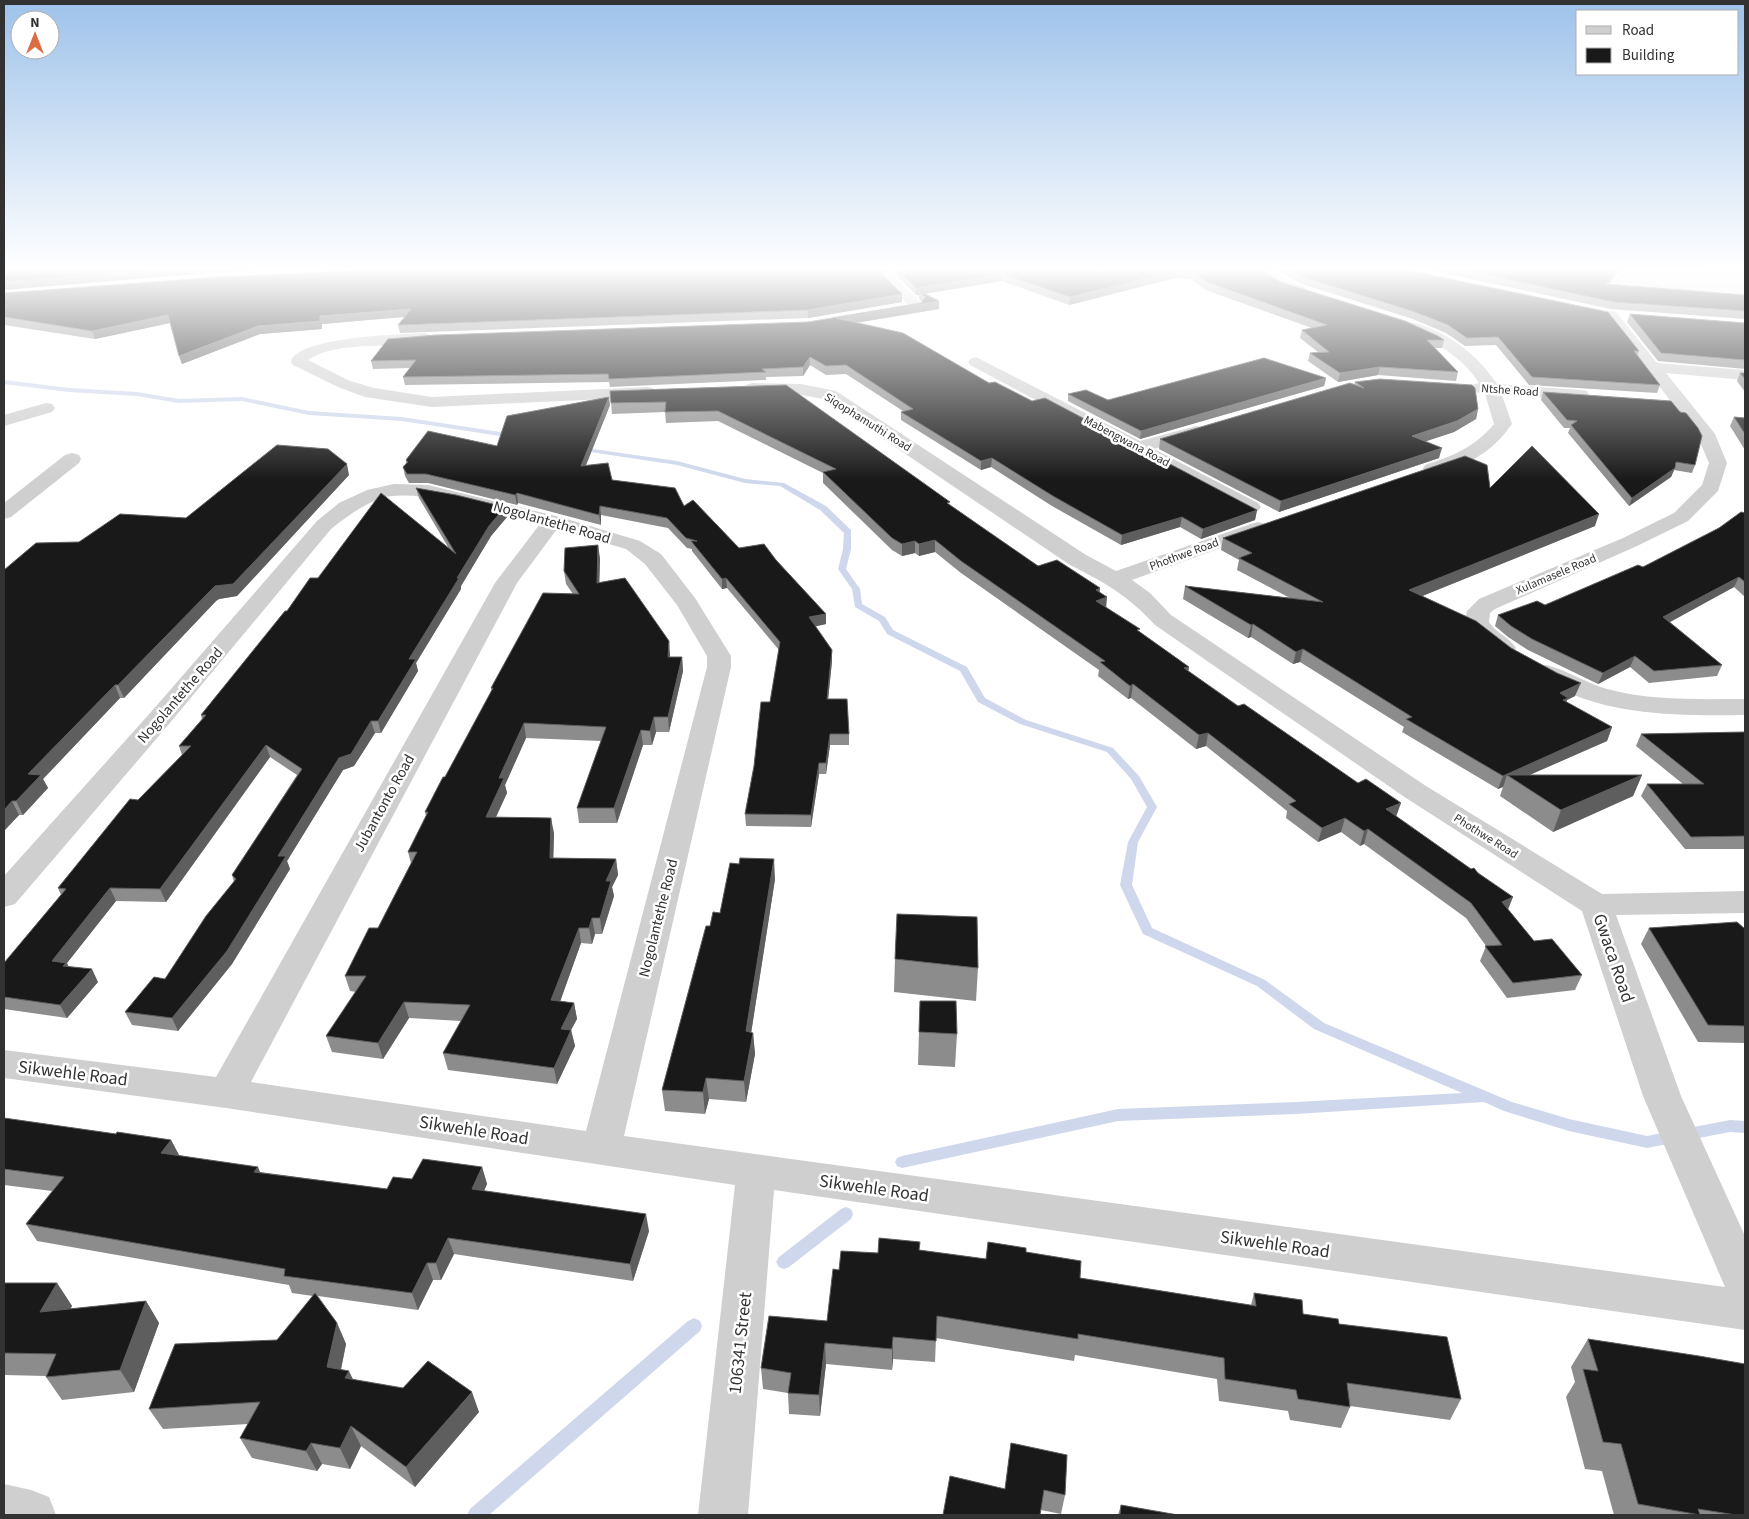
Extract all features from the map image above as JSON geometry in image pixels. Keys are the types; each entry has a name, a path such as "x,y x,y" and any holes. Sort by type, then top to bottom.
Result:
{"street":[{"path":"424,338 365,342 303,355 299,359 300,362 344,384 372,393 432,402 664,391"},
{"path":"1414,475 1470,456 1490,442 1503,424 1501,409 1492,389 1471,361 1452,345 1438,338"},
{"name":"Xulamasele Road","path":"1631,338 1651,367 1670,401 1706,434 1718,463 1711,487 1681,517 1630,542 1487,604 1479,611 1477,622 1486,635 1495,643 1558,678 1590,692 1627,702 1666,707 1745,707"},
{"name":"Mabengwana Road","path":"976,362 1273,518"},
{"path":"1651,367 1745,375"},
{"name":"Siqophamuthi Road","path":"732,388 793,387 810,389 830,395 1078,560 1115,579"},
{"name":"Ntshe Road","path":"1464,387 1601,397"},
{"path":"4,421 46,408"},
{"path":"1140,447 1216,424"},
{"path":"4,513 72,459"},
{"name":"Nogolantethe Road","path":"4,896 160,718 324,525 346,507 374,494 394,490 428,491 553,521 633,545 646,553 687,603 719,656 718,679 601,1149"},
{"name":"Phothwe Road","path":"1115,579 1273,518"},
{"name":"Jubantonto Road","path":"226,1093 506,583 529,550 553,521"},
{"name":"Phothwe Road","path":"1115,579 1142,598 1163,620 1416,792 1596,905"},
{"name":"Gwaca Road","path":"1745,902 1596,905 1662,1096 1745,1283"},
{"name":"Sikwehle Road","path":"4,1064 226,1093 601,1149 1745,1310"},
{"name":"106341 Street","path":"723,1515 756,1171"},
{"path":"4,1509 31,1515"}],"building":[{"path":"174,338 227,338 179,356"},
{"path":"911,338 989,383 995,382 1032,401 1045,398 1257,510 1203,529 1182,517 1122,535 1053,496 992,458 981,461 901,412 913,409 846,365 826,366 810,357 803,367 762,369 766,372 609,379 608,374 403,377 416,360 371,361 388,339"},
{"path":"1312,338 1441,338 1444,340 1427,340 1458,372 1380,367 1340,373 1310,353 1329,352"},
{"path":"1499,338 1629,338 1639,351 1634,351 1660,385 1532,377"},
{"path":"1649,338 1745,338 1745,360 1661,353"},
{"path":"1264,358 1326,378 1141,431 1068,394 1086,390 1108,400"},
{"path":"1380,379 1472,385 1475,388 1478,409 1457,421 1412,436 1442,448 1281,501 1160,439 1350,383 1364,388 1355,382"},
{"path":"786,385 950,502 947,503 1038,566 1057,560 1100,588 1096,590 1107,597 1096,601 1140,629 1137,630 1189,667 1184,668 1238,706 1244,704 1358,783 1366,779 1401,803 1386,809 1471,869 1474,868 1478,873 1513,897 1502,902 1534,941 1552,939 1582,975 1513,983 1485,946 1502,945 1471,903 1368,829 1364,831 1345,818 1322,828 1289,804 1296,801 1208,733 1199,735 1133,684 1130,686 1100,662 1105,661 961,561 935,540 919,544 915,541 902,544 892,538 823,472 836,469 718,411 665,412 666,402 611,403 610,391"},
{"path":"1543,392 1671,401 1680,412 1686,413 1702,436 1695,465 1676,462 1675,468 1632,498 1571,425 1577,421 1567,420"},
{"path":"609,397 581,466 608,463 612,480 675,488 684,506 693,500 739,548 764,544 776,560 826,614 809,617 832,650 827,699 847,699 849,734 830,734 826,763 819,763 811,815 745,814 754,766 761,702 770,702 780,642 726,578 722,579 691,541 697,541 686,538 667,518 600,506 599,515 517,493 515,495 426,474 407,474 403,467 408,462 406,460 428,431 497,446 507,416"},
{"path":"1734,417 1745,418 1745,434"},
{"path":"277,445 328,449 347,464 233,584 215,586 118,685 115,685 28,774 41,775 16,801 12,801 4,810 4,570 36,543 79,542 120,514 186,518"},
{"path":"1532,446 1599,514 1409,590 1476,621 1511,648 1557,673 1581,683 1560,693 1568,698 1563,700 1612,727 1503,776 1406,719 1412,717 1303,649 1296,652 1253,624 1251,625 1185,586 1323,602 1239,558 1252,553 1223,538 1465,456 1487,465 1490,488"},
{"path":"416,488 456,495 505,507 489,526 457,578 459,578 409,659 416,659 378,721 371,721 351,754 339,758 278,856 286,856 227,951 172,1018 125,1012 154,977 165,979 206,916 236,879 232,875 302,769 266,745 160,889 110,888 52,961 66,963 63,966 92,969 60,1005 4,997 4,963 66,889 58,888 130,799 138,800 191,746 179,746 206,715 201,715 285,611 287,611 310,578 318,578 381,493 456,554"},
{"path":"1741,512 1745,513 1745,582 1739,577 1663,617 1722,665 1654,671 1635,656 1603,673 1532,639 1498,615 1537,601 1545,605 1638,565 1643,567 1719,528"},
{"path":"598,545 597,583 625,578 669,641 668,657 682,657 668,717 654,717 650,731 641,730 614,808 577,808 606,727 524,723 499,778 504,778 486,817 551,818 550,858 616,859 606,881 611,881 600,918 592,918 589,928 579,928 551,1000 574,1003 561,1029 571,1030 554,1068 443,1053 470,1005 404,1002 378,1043 326,1036 366,976 345,976 369,928 378,928 417,852 408,852 428,812 425,812 543,593 579,594 564,571 565,548"},
{"path":"1745,732 1745,836 1691,837 1647,784 1704,784 1641,734"},
{"path":"1507,775 1642,775 1561,810"},
{"path":"740,858 774,859 746,1031 753,1033 744,1081 706,1078 703,1092 662,1090 706,926 710,926 713,912 720,913 730,863 739,864"},
{"path":"897,914 977,917 978,968 895,959"},
{"path":"1737,922 1745,929 1745,1026 1708,1025 1649,928"},
{"path":"920,1001 956,1001 957,1034 919,1032"},
{"path":"4,1118 171,1140 161,1153 258,1167 254,1172 387,1189 393,1177 412,1179 423,1159 482,1167 472,1189 646,1214 630,1264 448,1238 436,1263 427,1263 412,1293 284,1276 285,1269 26,1224 64,1177 4,1169"},
{"path":"879,1238 920,1242 919,1250 986,1259 988,1242 1026,1248 1026,1252 1081,1261 1080,1278 1256,1306 1254,1293 1302,1300 1303,1314 1338,1319 1339,1324 1447,1337 1461,1399 1347,1383 1350,1407 1298,1399 1296,1390 1225,1379 1224,1358 1078,1334 1078,1339 937,1316 936,1341 893,1337 892,1349 825,1343 819,1395 788,1393 791,1373 761,1368 769,1316 827,1321 833,1269 839,1270 841,1251 878,1253"},
{"path":"4,1283 57,1283 40,1312 146,1301 120,1370 46,1377 56,1354 4,1353"},
{"path":"315,1293 337,1323 327,1367 349,1371 345,1378 403,1388 428,1361 472,1392 406,1467 351,1426 340,1448 311,1443 306,1451 240,1438 260,1402 149,1409 175,1344 277,1340"},
{"path":"1588,1339 1745,1364 1745,1515 1698,1509 1700,1515 1638,1504 1621,1444 1603,1442 1583,1369 1598,1371"},
{"path":"1011,1443 1067,1455 1065,1495 1044,1490 1040,1515 943,1515 950,1476 1005,1489"},
{"path":"1121,1505 1178,1515 1120,1515"}],"waterway":[{"path":"4,382 69,390 137,394 179,401 242,399 309,413 402,419 513,436"},
{"path":"579,449 677,463 745,481 782,484 823,508 848,532 847,549 842,569 856,589 858,605 882,619 890,632 964,669 981,700 1023,722 1110,750 1135,778 1152,807 1133,842 1126,885 1147,931 1261,983 1319,1026 1509,1107 1569,1125 1647,1142 1730,1126 1745,1127"},
{"path":"902,1162 1118,1115 1296,1108 1483,1097"},
{"path":"784,1262 846,1214"},
{"path":"476,1515 694,1326"}]}
